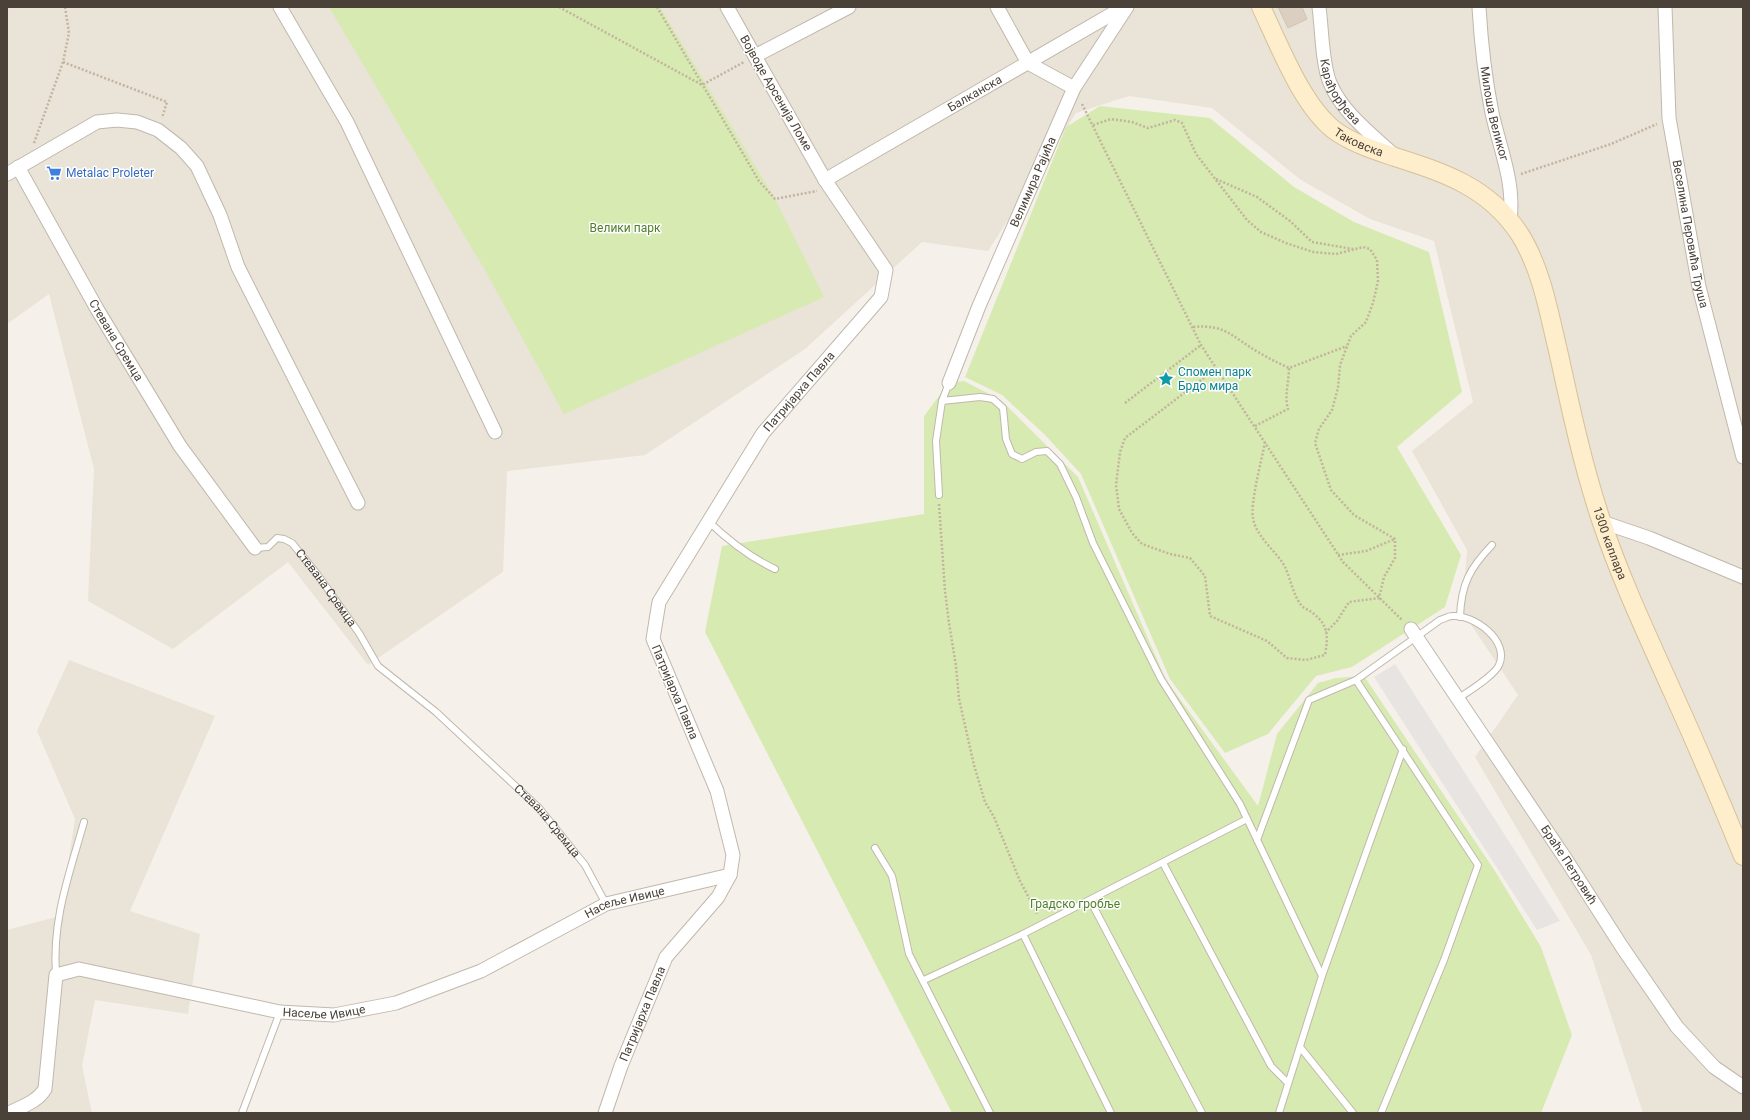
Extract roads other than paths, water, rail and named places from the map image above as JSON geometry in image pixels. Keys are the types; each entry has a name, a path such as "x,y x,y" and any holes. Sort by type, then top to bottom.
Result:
{"street":[{"path":"280,7 347,122 495,432"},
{"name":"Војводе Арсенија Ломе","path":"727,7 828,184"},
{"path":"755,56 849,7"},
{"path":"997,7 1028,63 1074,88"},
{"name":"Балканска","path":"828,184 1028,63 1126,7"},
{"name":"Велимира Рајића","path":"949,383 979,306 1074,88 1126,7"},
{"name":"Таковска","path":"1260,7 1300,87 1318,114 1335,130 1361,145 1445,174 1475,189 1499,207 1510,220"},
{"name":"Карађорђева","path":"1319,7 1330,84 1337,96 1353,116 1397,157"},
{"name":"Милоша Великог","path":"1479,7 1484,63 1492,113 1509,177 1512,205 1510,220"},
{"name":"Веселина Перовића Труша","path":"1665,7 1669,118 1699,287 1743,457"},
{"path":"7,174 97,122 117,120 137,122 158,130 181,148 197,166 220,215 238,267 358,503"},
{"name":"Стевана Сремца","path":"23,164 98,309 180,446 255,548"},
{"name":"Патријарха Павла","path":"605,1113 621,1066 666,958 718,897 730,875 733,855 717,791 653,639 659,602 763,433 881,297 886,270 828,184"},
{"name":"1300 каплара","path":"1510,220 1527,249 1541,284 1580,444 1602,522 1636,611 1716,790 1743,856"},
{"path":"1602,522 1649,538 1743,577"},
{"name":"Браће Петровић","path":"1414,633 1459,698 1622,947 1677,1027 1714,1067 1726,1077 1743,1087"},
{"name":"Насеље Ивице","path":"56,975 79,970 280,1012 334,1015 396,1003 481,971 606,904 730,875"},
{"path":"9,1113 37,1099 46,1089 56,975"}],"lane":[{"path":"939,496 936,442 942,401 949,383"},
{"path":"942,401 980,397 993,399 1003,408 1006,439 1012,454 1022,459 1036,452 1047,451 1060,464 1076,497 1093,543 1161,679 1240,804 1322,976"},
{"path":"708,521 726,539 754,559 775,568"},
{"name":"Стевана Сремца","path":"255,548 268,547 277,538 284,539 292,543 317,574 359,633 378,666 436,712 538,808 585,865 606,904"},
{"path":"1460,616 1460,598 1467,577 1477,560 1492,545"},
{"path":"1257,840 1309,700 1356,680 1414,633 1440,620 1452,616 1460,616 1483,627 1496,640 1501,655 1497,669 1459,698"},
{"path":"1356,680 1403,749 1478,865 1444,960 1382,1113"},
{"path":"1279,1113 1322,976 1403,749"},
{"path":"924,980 1023,934 1247,819"},
{"path":"56,975 55,931 59,908 84,822"},
{"path":"875,848 892,876 909,954 924,980 990,1113"},
{"path":"1163,863 1271,1066 1288,1083"},
{"path":"1090,900 1202,1113"},
{"path":"1023,934 1111,1113"},
{"path":"242,1113 280,1012"},
{"path":"1300,1047 1353,1113"}],"place":[{"name":"Metalac Proleter","path":"54,173"},
{"name":"Спомен парк Брдо мира","path":"1166,379"}],"park label":[{"name":"Велики парк","path":"625,228"},
{"name":"Градско гробље","path":"1075,904"}]}
